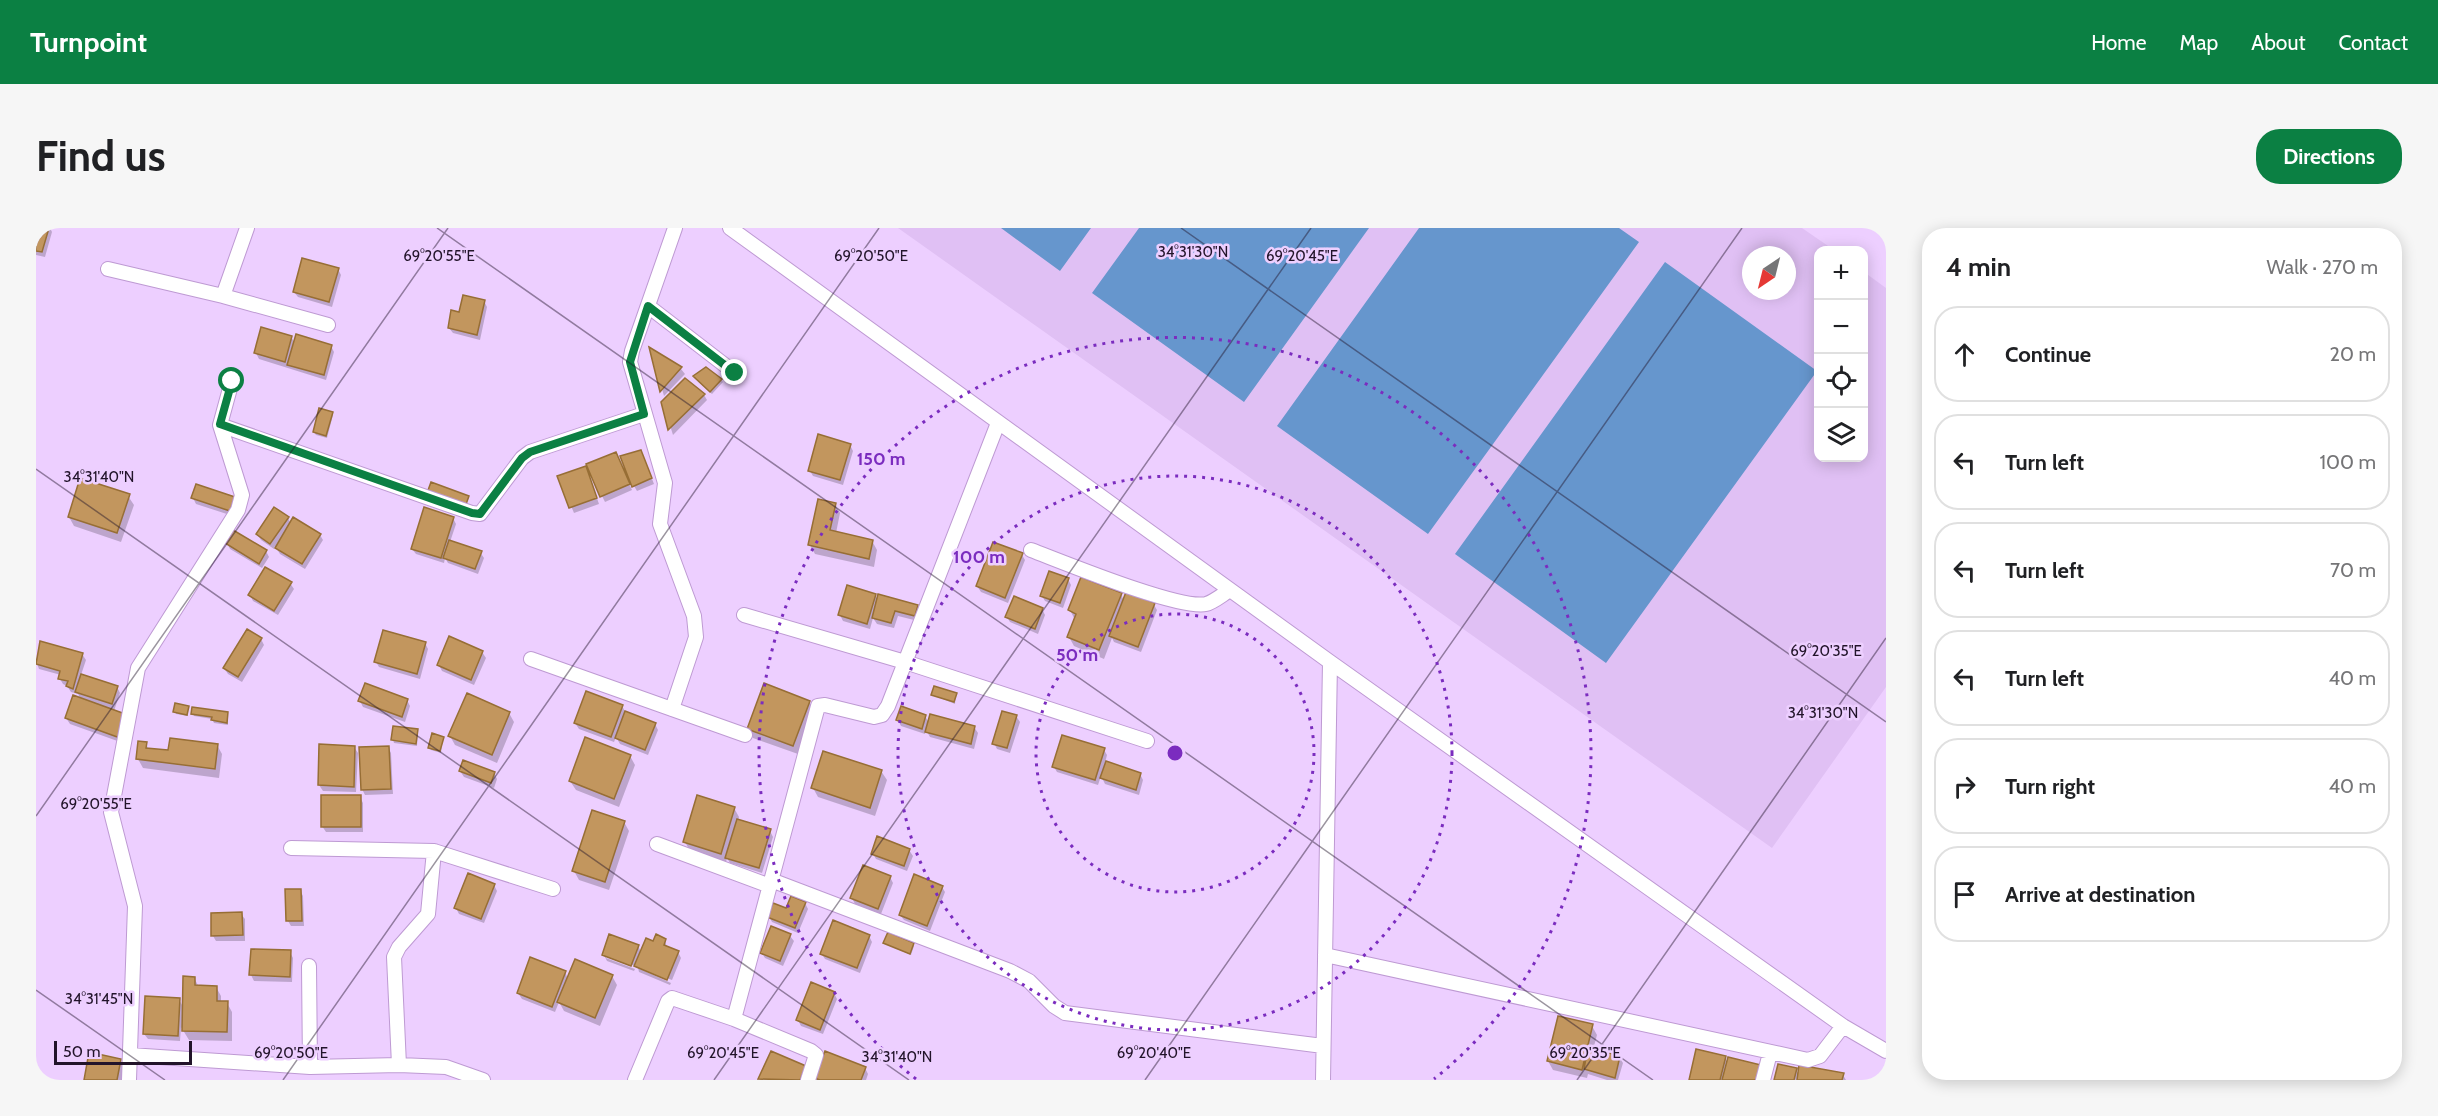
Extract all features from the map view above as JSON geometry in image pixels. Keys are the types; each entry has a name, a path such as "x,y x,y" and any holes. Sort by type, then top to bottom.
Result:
{"street":[{"path":"223,296 247,228"},
{"path":"672,709 696,637 694,616 660,524 665,483 630,362 675,228"},
{"path":"730,228 1330,662 1843,1026 1886,1051"},
{"path":"108,269 223,296 328,325"},
{"path":"648,306 735,373"},
{"path":"129,1080 135,906 111,812 138,668 238,510 242,495 220,424 232,381"},
{"path":"220,424 480,514 522,458 530,452 644,414"},
{"path":"734,1019 818,706 825,705 874,717 882,715 888,706 998,423"},
{"path":"1031,550 1164,597 1194,605 1209,604 1230,590"},
{"path":"744,615 905,662 1147,741"},
{"path":"531,659 745,735"},
{"path":"1323,1080 1330,662"},
{"path":"657,844 771,883 1010,971 1029,981 1065,1014 1323,1046"},
{"path":"291,848 434,851 553,889"},
{"path":"399,1065 394,957 399,947 428,914 434,851"},
{"path":"1325,955 1808,1060 1820,1056 1843,1026"},
{"path":"309,966 310,1067"},
{"path":"635,1080 668,1001 672,998 734,1019 816,1055 808,1080"},
{"path":"1763,1080 1770,1053"},
{"path":"130,1054 310,1067 399,1065 446,1067 483,1080"}],"shaded area":[{"path":"898,228 1802,228 1828,246 1814,246 1814,462 1868,462 1868,275 1886,288 1886,687 1772,848"}],"water":[{"path":"1001,228 1091,228 1060,271"},
{"path":"1139,228 1369,228 1244,402 1092,293"},
{"path":"1419,228 1619,228 1639,242 1428,534 1277,426"},
{"path":"1665,262 1814,369 1814,375 1606,663 1455,554"}],"building":[{"path":"36,228 49,228 42,252 36,251"},
{"path":"302,258 339,268 329,302 293,292"},
{"path":"463,295 485,300 477,335 448,328 451,310 459,312"},
{"path":"261,327 292,336 285,362 254,353"},
{"path":"296,334 332,345 324,375 287,365"},
{"path":"649,347 682,367 660,392"},
{"path":"706,367 722,379 710,392 693,376"},
{"path":"685,378 705,394 668,430 661,402"},
{"path":"319,408 333,412 326,436 313,432"},
{"path":"818,434 851,444 840,480 808,471"},
{"path":"641,450 652,478 632,487 620,456"},
{"path":"616,452 630,484 600,497 586,464"},
{"path":"586,466 597,498 569,508 557,476"},
{"path":"80,478 130,494 117,533 68,517"},
{"path":"431,482 469,496 465,507 427,493"},
{"path":"196,484 235,497 230,511 191,498"},
{"path":"818,499 836,503 830,530 873,540 869,559 808,545"},
{"path":"274,507 289,517 270,544 256,534"},
{"path":"424,507 454,517 441,558 411,549"},
{"path":"293,517 321,534 302,564 275,548"},
{"path":"233,530 267,550 259,564 225,543"},
{"path":"449,540 482,551 475,569 443,558"},
{"path":"993,542 1023,553 1005,598 976,586"},
{"path":"265,567 292,582 274,611 248,595"},
{"path":"1049,571 1069,578 1060,603 1040,596"},
{"path":"1081,577 1122,593 1099,650 1067,637 1076,614 1068,610"},
{"path":"847,585 876,594 867,624 838,615"},
{"path":"1126,592 1155,603 1138,647 1109,636"},
{"path":"878,594 918,605 915,616 895,611 891,623 872,618"},
{"path":"1014,596 1043,608 1035,629 1005,617"},
{"path":"247,629 262,638 238,677 223,668"},
{"path":"383,630 426,642 417,674 374,662"},
{"path":"449,636 483,651 471,680 437,665"},
{"path":"40,641 83,653 73,689 66,686 68,681 58,679 60,671 36,664"},
{"path":"81,674 118,686 112,704 75,692"},
{"path":"365,683 408,699 402,717 358,701"},
{"path":"764,683 810,701 793,746 747,729"},
{"path":"934,686 957,693 954,702 931,695"},
{"path":"586,691 623,705 611,737 574,723"},
{"path":"467,693 510,712 492,755 448,736"},
{"path":"73,695 128,715 120,738 65,718"},
{"path":"175,703 189,706 187,715 173,712"},
{"path":"901,706 926,715 922,729 896,720"},
{"path":"192,707 228,712 227,723 211,720 212,717 191,714"},
{"path":"625,711 656,723 645,750 615,738"},
{"path":"1002,711 1017,715 1007,748 992,744"},
{"path":"930,714 975,726 971,744 925,732"},
{"path":"393,726 418,729 416,744 391,740"},
{"path":"432,733 444,737 440,751 428,748"},
{"path":"1062,735 1105,748 1095,780 1052,767"},
{"path":"585,737 631,755 614,799 569,781"},
{"path":"170,738 218,744 215,769 136,759 138,741 147,742 146,748 168,750"},
{"path":"319,744 355,746 354,787 318,785"},
{"path":"389,746 391,789 361,790 359,747"},
{"path":"823,751 882,770 870,808 811,788"},
{"path":"463,760 495,772 491,783 459,771"},
{"path":"1106,761 1141,773 1136,790 1100,778"},
{"path":"321,795 361,795 361,827 321,827"},
{"path":"697,795 735,807 721,854 683,842"},
{"path":"592,810 625,821 605,882 572,871"},
{"path":"737,819 771,829 759,868 725,858"},
{"path":"877,836 910,849 904,866 871,854"},
{"path":"863,865 891,876 878,909 850,898"},
{"path":"468,873 495,884 481,919 454,908"},
{"path":"914,874 943,886 927,926 899,915"},
{"path":"285,889 301,889 302,921 286,921"},
{"path":"791,896 806,902 795,928 767,917 773,903 786,908"},
{"path":"242,912 243,935 211,936 211,913"},
{"path":"833,920 870,935 857,968 820,954"},
{"path":"771,926 791,934 780,961 760,953"},
{"path":"888,932 914,943 910,954 883,943"},
{"path":"609,934 639,945 631,966 602,955"},
{"path":"656,934 666,939 664,945 679,951 667,980 634,966 646,938 653,941"},
{"path":"251,949 291,950 290,977 249,975"},
{"path":"530,957 566,971 552,1007 517,993"},
{"path":"575,959 613,975 595,1018 557,1002"},
{"path":"183,976 195,977 195,985 217,986 217,1001 228,1001 227,1032 182,1031"},
{"path":"811,982 835,992 820,1030 796,1020"},
{"path":"145,996 180,998 178,1036 143,1034"},
{"path":"1558,1016 1593,1024 1582,1070 1547,1061"},
{"path":"1588,1047 1620,1056 1615,1078 1584,1069"},
{"path":"1696,1049 1726,1056 1720,1080 1689,1080"},
{"path":"771,1051 806,1066 800,1080 758,1079"},
{"path":"825,1051 866,1067 861,1080 814,1078"},
{"path":"89,1052 121,1059 117,1080 84,1080"},
{"path":"1728,1057 1761,1065 1757,1080 1722,1080"},
{"path":"1778,1064 1797,1068 1794,1080 1774,1080"},
{"path":"1799,1065 1844,1073 1842,1080 1797,1080"}],"route":[{"path":"232,381 220,424 480,514 522,458 530,452 644,414 630,362 648,306 735,373"}]}
